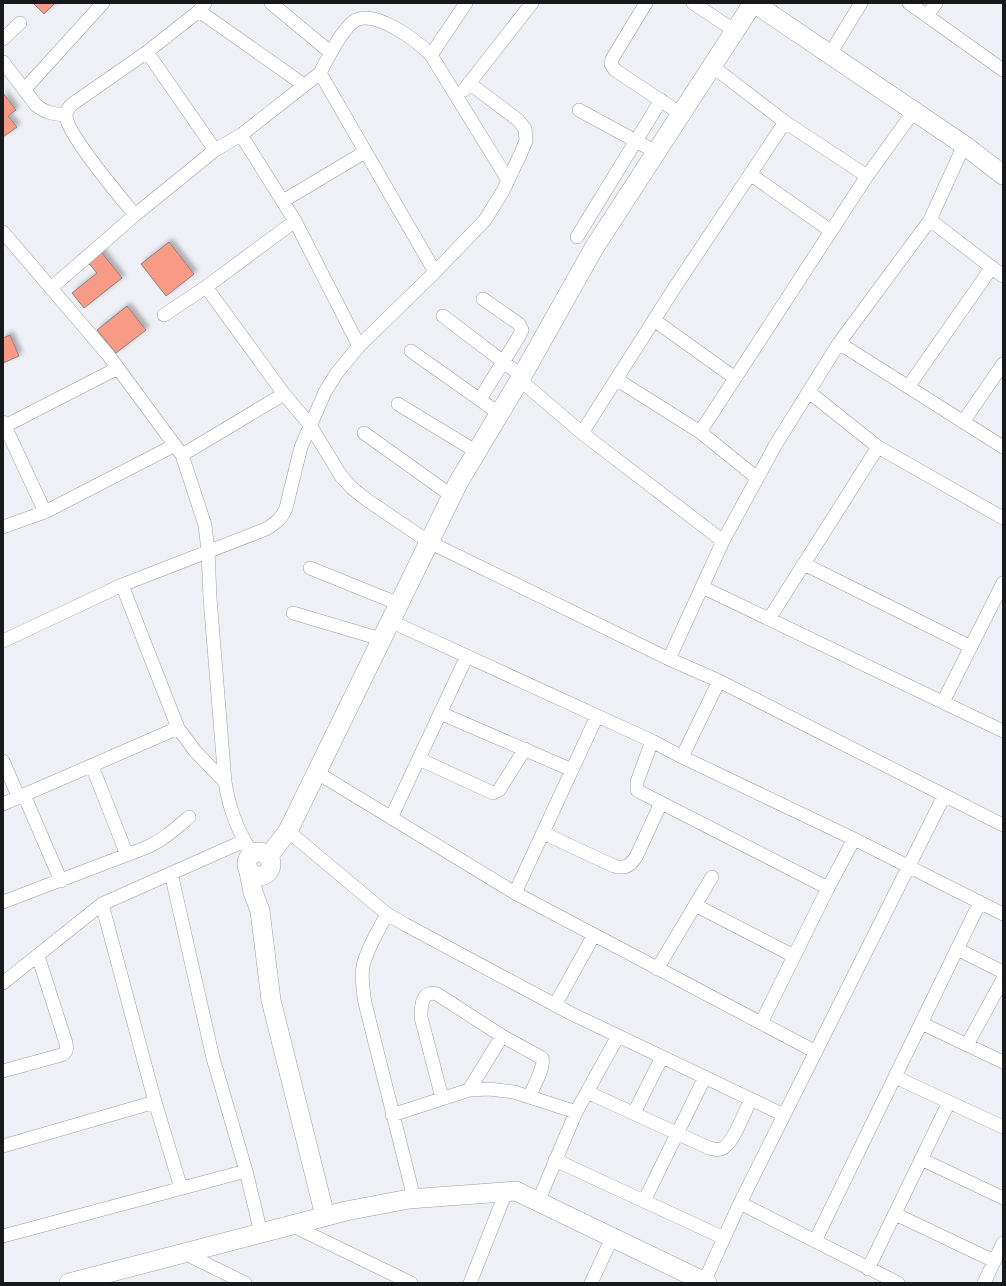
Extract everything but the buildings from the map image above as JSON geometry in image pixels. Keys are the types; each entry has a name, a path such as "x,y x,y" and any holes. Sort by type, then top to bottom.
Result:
{"street":[{"path":"24,90 103,3"},
{"path":"270,3 330,52"},
{"path":"431,55 466,3"},
{"path":"458,98 532,3"},
{"path":"646,3 612,59 611,64 615,70 681,114"},
{"path":"693,3 735,31"},
{"path":"3,983 102,904 171,873 254,854 288,831 452,496 521,378 594,248 753,3 964,144 1003,175"},
{"path":"830,54 861,3"},
{"path":"909,3 1003,70"},
{"path":"928,16 936,3"},
{"path":"135,215 89,157 70,128 66,115 67,110 71,105 147,52 202,7 304,85"},
{"path":"50,288 135,215 215,150 241,135 320,73 330,52 349,26 361,18 382,22 408,36 431,55 508,180"},
{"path":"3,38 20,23"},
{"path":"147,52 215,150"},
{"path":"3,62 41,110 52,114 66,115"},
{"path":"712,66 785,122 867,176"},
{"path":"320,73 435,272"},
{"path":"3,641 122,584 266,529 283,516 301,447 325,392 336,374 359,346 435,272 484,220 503,191 526,141 525,129 518,120 469,83"},
{"path":"577,237 661,100"},
{"path":"579,110 656,152"},
{"path":"700,432 867,176 914,111"},
{"path":"582,433 654,320 785,122"},
{"path":"241,135 296,222 359,346"},
{"path":"669,659 723,541 776,444 839,343 930,220 964,144"},
{"path":"283,201 365,152"},
{"path":"750,174 831,231"},
{"path":"930,220 1003,276"},
{"path":"164,315 206,287 296,222"},
{"path":"3,232 109,356 178,450 205,525 224,782 228,802 254,854 265,893 260,910 271,1000 325,1216"},
{"path":"908,387 992,267"},
{"path":"206,287 284,394 310,425 341,476 352,488 367,500 429,542 669,659 719,681 1003,825"},
{"path":"480,399 521,334 521,327 519,324 483,299"},
{"path":"443,316 503,362 582,433 723,541"},
{"path":"654,320 735,378"},
{"path":"839,343 1003,447"},
{"path":"411,351 500,414"},
{"path":"963,422 1003,364"},
{"path":"45,512 4,424 118,368"},
{"path":"616,379 700,432 757,478"},
{"path":"809,392 878,447 1003,518"},
{"path":"3,527 45,512 178,450 284,394"},
{"path":"398,404 477,452"},
{"path":"364,433 452,496"},
{"path":"768,619 878,447"},
{"path":"804,564 971,647"},
{"path":"310,568 399,604"},
{"path":"943,702 1003,582"},
{"path":"122,584 178,728 195,751 224,782"},
{"path":"702,587 1003,731"},
{"path":"293,614 381,639"},
{"path":"390,621 652,741 682,757 854,839 1003,914"},
{"path":"391,818 467,656"},
{"path":"682,757 719,681"},
{"path":"440,713 572,770"},
{"path":"514,893 597,716"},
{"path":"3,804 178,728"},
{"path":"652,741 636,786 637,790 828,888"},
{"path":"419,759 493,793 499,790 525,749"},
{"path":"3,761 61,881"},
{"path":"92,766 127,855"},
{"path":"316,772 514,893 816,1052"},
{"path":"69,1283 346,1211 414,1198 506,1192 516,1192 538,1202 697,1281 724,1238 740,1203 944,796"},
{"path":"543,833 614,866 621,868 626,867 632,864 636,857 661,803"},
{"path":"3,902 154,844 172,832 188,817"},
{"path":"288,831 388,914 555,1005 784,1115"},
{"path":"761,1024 828,888 854,839"},
{"path":"171,873 213,1058 246,1170 261,1233"},
{"path":"657,969 712,877"},
{"path":"815,1241 980,902"},
{"path":"102,904 155,1102 181,1188"},
{"path":"695,905 794,956"},
{"path":"388,914 363,965 362,977 364,1003 414,1198"},
{"path":"555,1005 594,935"},
{"path":"957,948 1003,972"},
{"path":"3,1071 61,1055 66,1051 66,1043 38,956"},
{"path":"967,1045 1003,978"},
{"path":"442,1098 422,1017 422,1004 427,995 430,993 437,994 502,1036 542,1058 542,1069 529,1097"},
{"path":"921,1023 1003,1062"},
{"path":"470,1090 502,1036"},
{"path":"538,1202 576,1112 618,1036"},
{"path":"634,1114 662,1057"},
{"path":"644,1201 705,1077"},
{"path":"895,1077 1003,1127"},
{"path":"392,1115 470,1090 503,1091 529,1097 576,1112"},
{"path":"587,1092 708,1148 721,1149 730,1141 751,1099"},
{"path":"3,1146 155,1102"},
{"path":"868,1269 949,1102"},
{"path":"921,1158 1003,1198"},
{"path":"555,1160 724,1238"},
{"path":"3,1236 246,1170"},
{"path":"470,1283 506,1192"},
{"path":"740,1203 898,1283"},
{"path":"895,1214 994,1261"},
{"path":"291,1225 411,1283"},
{"path":"591,1283 612,1238"},
{"path":"984,1283 1003,1243"},
{"path":"184,1253 229,1280 245,1283"}]}
